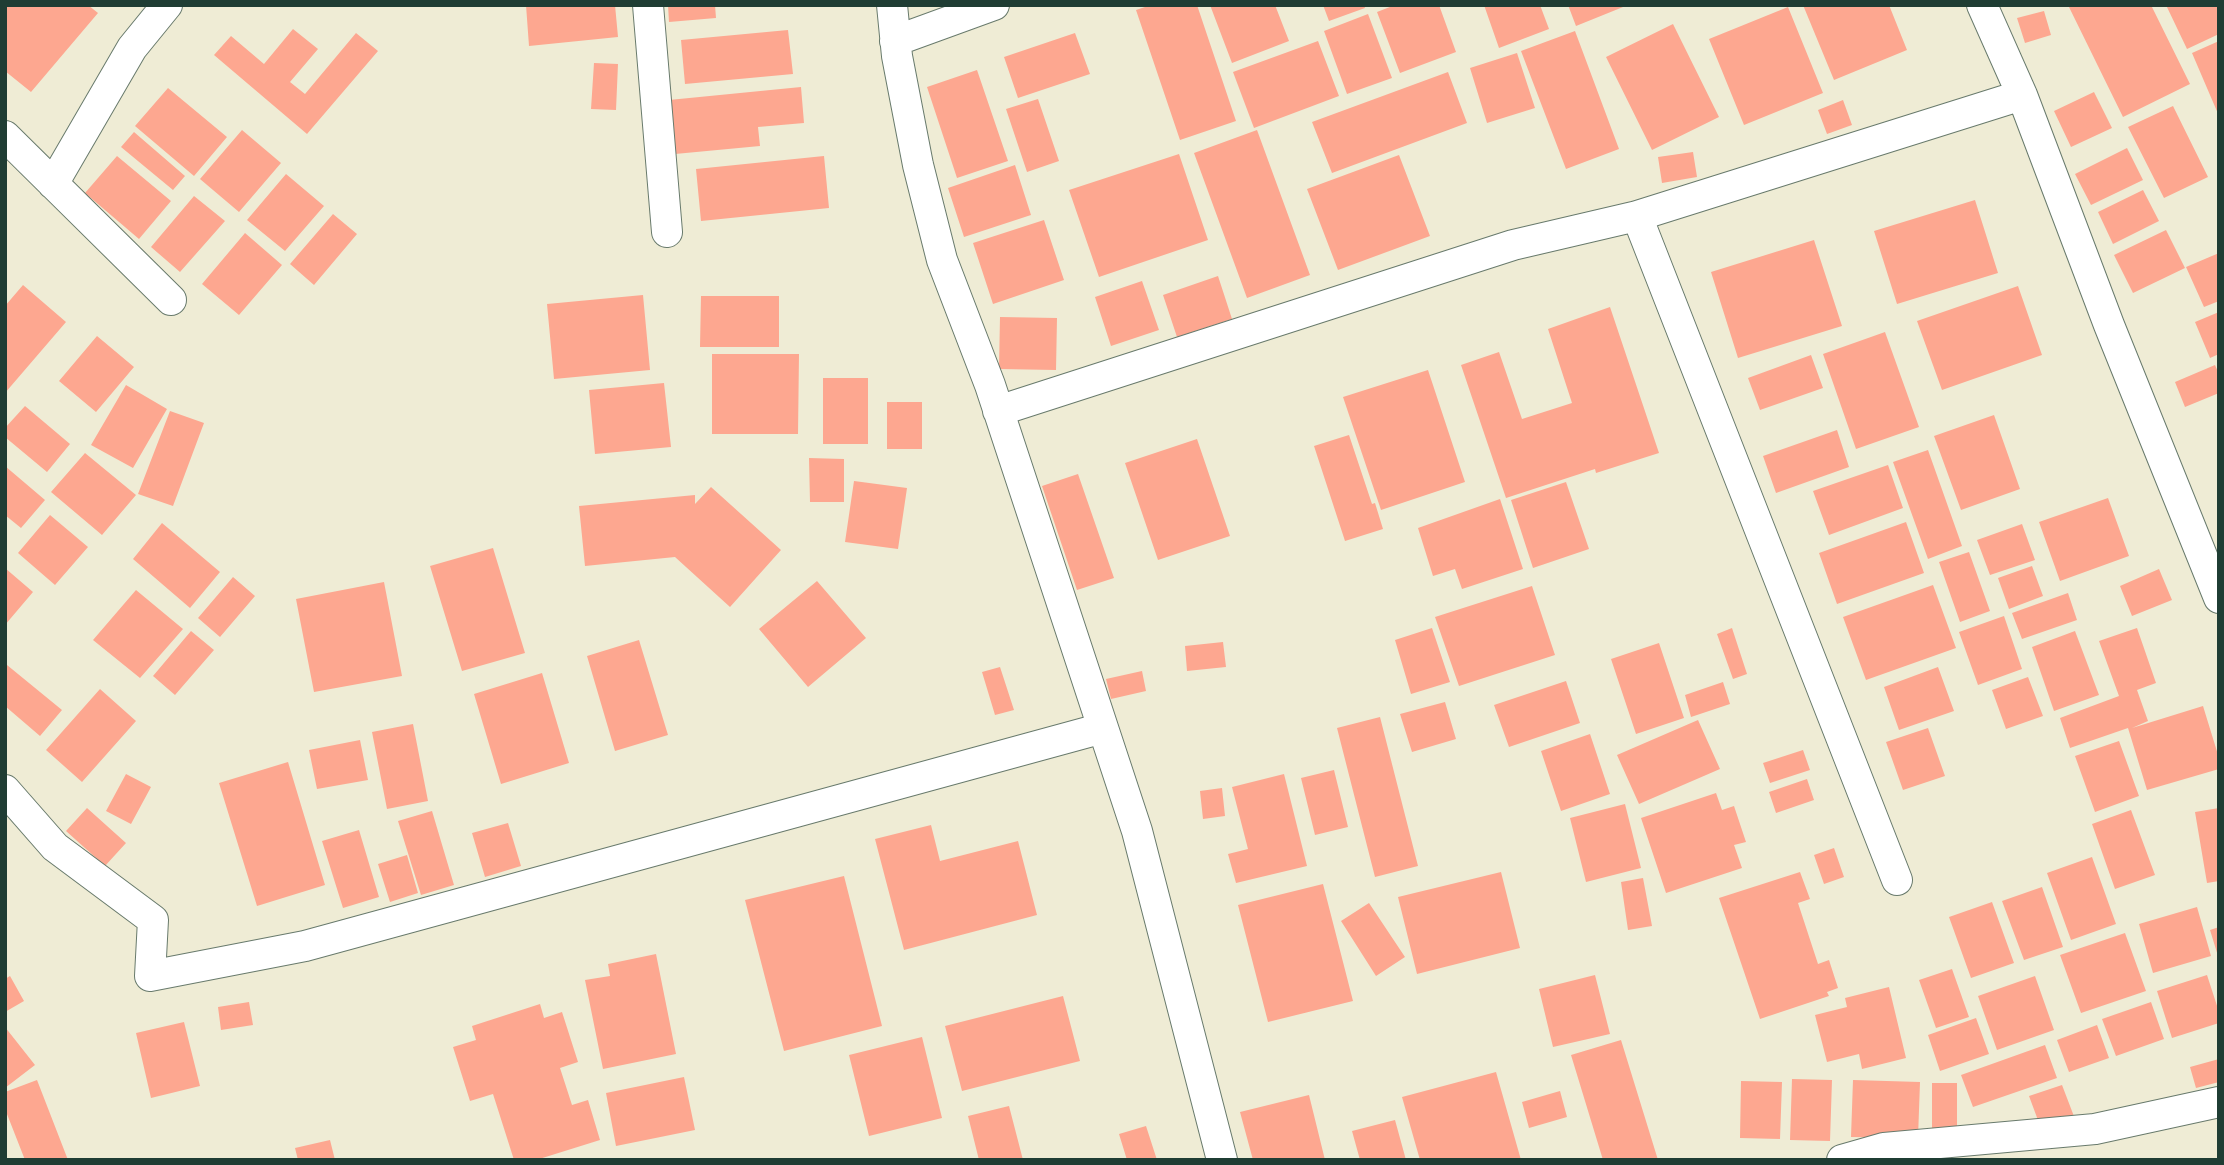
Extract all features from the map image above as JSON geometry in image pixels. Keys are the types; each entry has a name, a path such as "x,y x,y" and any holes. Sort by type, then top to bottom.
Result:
{"street":[{"path":"53,184 132,48 167,5"},
{"path":"648,5 667,232"},
{"path":"892,5 895,41 918,165 942,260 998,411 1137,831 1222,1160"},
{"path":"895,41 994,5"},
{"path":"1982,5 2022,95 2109,325 2219,598"},
{"path":"998,411 1514,245 1637,216 2022,95"},
{"path":"5,136 170,300"},
{"path":"1637,216 1897,880"},
{"path":"5,790 55,847 153,920 150,976 305,946 1103,728"},
{"path":"1842,1160 1884,1148 2095,1129 2219,1102"}],"building":[{"path":"5,5 88,5 98,13 31,92 5,71"},
{"path":"526,5 615,5 618,37 529,46"},
{"path":"668,5 715,5 716,18 669,22"},
{"path":"1151,5 1197,5 1236,121 1180,140 1136,10"},
{"path":"1210,5 1275,5 1289,41 1232,63"},
{"path":"1323,5 1364,5 1365,8 1329,21"},
{"path":"1395,5 1439,5 1456,52 1400,73 1377,12"},
{"path":"1484,5 1540,5 1549,29 1499,48"},
{"path":"1568,5 1628,5 1576,26"},
{"path":"1803,5 1889,5 1907,50 1834,80"},
{"path":"2068,5 2151,5 2190,84 2123,117"},
{"path":"2166,5 2219,5 2219,34 2187,49"},
{"path":"1788,7 1823,93 1744,125 1709,39"},
{"path":"2044,11 2051,35 2025,43 2017,18"},
{"path":"1368,14 1392,78 1347,94 1324,31"},
{"path":"1673,24 1719,117 1652,150 1606,57"},
{"path":"293,29 318,49 290,82 305,94 356,33 378,51 307,134 214,55 231,36 264,64"},
{"path":"788,30 793,74 685,84 681,40"},
{"path":"1575,31 1619,149 1566,169 1521,51"},
{"path":"1075,33 1090,74 1018,98 1004,57"},
{"path":"1318,41 1339,96 1254,128 1233,72"},
{"path":"2219,41 2219,116 2192,53"},
{"path":"1517,53 1535,108 1487,123 1470,68"},
{"path":"594,63 618,64 616,110 591,109"},
{"path":"977,70 1008,161 957,178 927,87"},
{"path":"1448,72 1467,123 1332,173 1312,122"},
{"path":"801,87 804,123 758,127 760,146 675,154 669,100"},
{"path":"168,88 227,137 194,176 135,126"},
{"path":"2094,92 2112,128 2071,147 2054,111"},
{"path":"1038,99 1059,161 1027,172 1006,109"},
{"path":"1843,100 1852,125 1827,134 1818,110"},
{"path":"2173,106 2208,177 2164,198 2128,127"},
{"path":"242,130 281,163 239,212 200,179"},
{"path":"1257,130 1310,275 1247,298 1194,153"},
{"path":"134,132 185,176 173,190 121,147"},
{"path":"2127,148 2143,180 2091,205 2075,174"},
{"path":"1693,152 1697,177 1662,183 1658,157"},
{"path":"1179,154 1208,240 1099,277 1069,190"},
{"path":"1399,155 1430,236 1338,270 1307,189"},
{"path":"117,156 171,201 139,239 85,193"},
{"path":"824,156 829,208 701,221 696,169"},
{"path":"1015,165 1031,215 964,237 948,188"},
{"path":"286,174 324,206 285,251 247,220"},
{"path":"2143,190 2159,221 2113,244 2098,212"},
{"path":"194,196 225,221 180,272 151,247"},
{"path":"1975,200 1998,273 1897,304 1874,231"},
{"path":"333,214 357,234 314,285 290,264"},
{"path":"1044,220 1064,280 993,304 973,243"},
{"path":"2166,230 2185,268 2133,293 2114,255"},
{"path":"245,233 282,265 239,315 202,284"},
{"path":"1814,240 1842,326 1738,358 1711,272"},
{"path":"2219,253 2219,301 2204,307 2186,267"},
{"path":"1218,276 1232,319 1177,337 1163,295"},
{"path":"1142,281 1159,330 1111,346 1095,297"},
{"path":"23,285 66,322 5,393 5,306"},
{"path":"2018,286 2042,355 1942,390 1917,321"},
{"path":"643,295 650,370 554,379 547,304"},
{"path":"701,296 779,296 779,347 700,347"},
{"path":"1610,307 1659,453 1596,473 1595,469 1506,498 1461,365 1499,352 1522,419 1572,403 1548,329"},
{"path":"2219,312 2219,354 2210,358 2195,322"},
{"path":"1000,317 1057,318 1056,370 999,369"},
{"path":"1885,332 1919,427 1856,449 1823,354"},
{"path":"97,336 134,367 96,412 59,381"},
{"path":"712,354 799,354 798,434 712,434"},
{"path":"1811,355 1823,388 1760,410 1748,378"},
{"path":"2215,365 2219,374 2219,393 2185,407 2175,382"},
{"path":"1428,370 1465,482 1381,510 1343,397"},
{"path":"823,378 868,378 868,444 823,444"},
{"path":"664,383 671,447 595,454 589,390"},
{"path":"126,385 167,409 133,468 91,445"},
{"path":"887,402 922,402 922,449 887,449"},
{"path":"25,406 70,444 47,472 5,437 5,428"},
{"path":"170,411 204,423 173,506 138,494"},
{"path":"1994,415 2020,489 1961,510 1934,436"},
{"path":"1837,430 1849,467 1776,493 1763,456"},
{"path":"1349,435 1383,529 1345,541 1314,446"},
{"path":"1197,439 1230,536 1158,560 1125,463"},
{"path":"1928,450 1962,546 1928,559 1893,462"},
{"path":"85,453 136,495 102,535 51,492"},
{"path":"809,458 844,459 844,502 810,502"},
{"path":"1888,465 1903,508 1829,535 1813,491"},
{"path":"5,466 45,500 21,528 5,515"},
{"path":"1078,474 1114,578 1077,590 1042,486"},
{"path":"854,481 907,488 898,549 845,542"},
{"path":"1566,482 1589,549 1533,568 1511,500"},
{"path":"711,487 781,550 730,607 675,557 585,566 579,506 695,495 695,504"},
{"path":"2108,498 2129,556 2060,581 2039,522"},
{"path":"1500,499 1523,569 1462,589 1455,569 1433,576 1418,528"},
{"path":"50,515 88,547 55,585 18,553"},
{"path":"1906,522 1924,573 1837,604 1819,553"},
{"path":"162,523 220,572 190,608 133,559"},
{"path":"2022,524 2035,560 1990,575 1977,540"},
{"path":"493,548 525,653 462,671 430,566"},
{"path":"1969,552 1990,611 1960,622 1939,562"},
{"path":"2032,566 2043,596 2009,609 1998,578"},
{"path":"5,568 33,592 5,625"},
{"path":"2159,569 2172,600 2132,616 2120,586"},
{"path":"233,577 255,596 220,637 198,618"},
{"path":"817,581 866,638 808,687 759,629"},
{"path":"384,582 402,676 314,692 296,599"},
{"path":"1933,585 1956,648 1866,680 1843,617"},
{"path":"1532,586 1555,655 1459,686 1435,617"},
{"path":"136,590 183,629 140,678 93,640"},
{"path":"2068,593 2077,620 2022,639 2012,613"},
{"path":"2004,616 2022,669 1978,685 1959,632"},
{"path":"1432,628 1450,682 1411,694 1395,640"},
{"path":"1732,628 1747,674 1733,679 1717,634"},
{"path":"2137,628 2156,683 2137,690 2148,721 2132,728 2203,706 2219,758 2219,769 2147,790 2128,728 2070,748 2060,718 2119,696 2099,641"},
{"path":"191,631 214,650 175,695 153,676"},
{"path":"2075,631 2099,695 2054,711 2032,647"},
{"path":"639,640 668,735 615,751 587,656"},
{"path":"1223,642 1226,667 1187,671 1185,646"},
{"path":"1659,643 1684,718 1636,734 1611,659"},
{"path":"7,665 62,710 40,736 5,706"},
{"path":"1000,667 1014,710 995,715 982,672"},
{"path":"1938,667 1954,711 1899,730 1884,687"},
{"path":"1142,671 1146,691 1111,699 1106,679"},
{"path":"542,673 569,763 501,784 474,694"},
{"path":"2028,677 2043,716 2006,729 1992,690"},
{"path":"1566,681 1580,723 1509,747 1494,705"},
{"path":"1723,682 1730,704 1691,717 1685,695"},
{"path":"100,689 136,721 82,782 46,750"},
{"path":"1445,702 1456,739 1412,752 1400,714"},
{"path":"1380,717 1418,866 1375,877 1337,728"},
{"path":"1698,720 1720,769 1639,804 1617,755"},
{"path":"413,724 428,801 387,809 372,732"},
{"path":"1928,728 1945,776 1903,790 1886,742"},
{"path":"1590,734 1610,794 1561,811 1541,751"},
{"path":"360,740 368,780 317,789 309,750"},
{"path":"2119,741 2139,796 2095,812 2075,756"},
{"path":"1803,750 1810,770 1770,783 1763,763"},
{"path":"288,762 325,885 257,906 219,783"},
{"path":"1334,770 1348,827 1315,835 1301,778"},
{"path":"126,774 151,787 131,824 106,811"},
{"path":"1284,774 1307,866 1236,883 1228,854 1248,849 1232,787"},
{"path":"1807,779 1814,800 1776,813 1769,792"},
{"path":"1222,788 1225,816 1203,819 1200,791"},
{"path":"1716,793 1722,810 1734,806 1746,842 1734,845 1742,868 1666,893 1641,818"},
{"path":"1625,804 1641,868 1586,882 1570,818"},
{"path":"87,808 126,843 105,866 66,831"},
{"path":"2219,808 2219,881 2207,883 2195,812"},
{"path":"2131,810 2155,875 2115,889 2092,824"},
{"path":"432,811 454,885 421,895 398,821"},
{"path":"508,823 521,866 485,877 472,833"},
{"path":"931,825 940,861 1018,841 1037,915 904,950 875,839"},
{"path":"359,830 379,897 343,908 322,841"},
{"path":"1834,848 1844,877 1824,884 1814,855"},
{"path":"407,855 418,893 390,902 378,864"},
{"path":"2092,857 2116,924 2071,940 2047,873"},
{"path":"1501,872 1520,948 1417,974 1398,897"},
{"path":"1800,872 1810,899 1798,903 1818,964 1829,960 1838,988 1827,992 1829,996 1760,1019 1719,898"},
{"path":"844,876 882,1026 784,1051 745,900"},
{"path":"1643,878 1652,926 1628,930 1621,882"},
{"path":"1323,884 1353,1001 1268,1022 1238,905"},
{"path":"2042,887 2063,947 2024,960 2002,901"},
{"path":"1992,902 2014,963 1971,978 1949,917"},
{"path":"1369,903 1405,957 1376,976 1341,921"},
{"path":"2197,907 2211,956 2153,973 2139,924"},
{"path":"2219,927 2219,956 2218,956 2210,930"},
{"path":"2125,933 2146,991 2081,1013 2060,955"},
{"path":"656,954 676,1054 603,1069 585,980 610,976 608,964"},
{"path":"1952,969 1969,1017 1936,1028 1919,980"},
{"path":"1595,975 1610,1034 1553,1047 1539,989"},
{"path":"2207,975 2219,1012 2219,1023 2172,1038 2157,991"},
{"path":"10,976 24,1001 5,1012 5,979"},
{"path":"2035,976 2054,1030 1997,1050 1978,996"},
{"path":"1889,987 1906,1058 1862,1069 1859,1054 1827,1062 1815,1015 1847,1007 1845,998"},
{"path":"1063,996 1080,1061 962,1091 945,1026"},
{"path":"249,1002 253,1025 221,1030 218,1007"},
{"path":"2151,1002 2164,1039 2116,1056 2102,1019"},
{"path":"540,1004 544,1018 562,1012 578,1062 560,1068 572,1105 588,1100 600,1140 536,1160 514,1160 493,1094 470,1101 453,1047 476,1040 472,1026"},
{"path":"1976,1018 1989,1054 1940,1071 1928,1035"},
{"path":"184,1022 200,1086 151,1098 136,1033"},
{"path":"2097,1025 2109,1058 2069,1072 2057,1040"},
{"path":"5,1027 35,1065 5,1088"},
{"path":"922,1037 942,1118 869,1136 849,1055"},
{"path":"1621,1040 1658,1160 1603,1160 1571,1055"},
{"path":"2045,1045 2057,1078 1973,1107 1961,1075"},
{"path":"2219,1059 2219,1082 2196,1088 2190,1067"},
{"path":"1496,1072 1521,1160 1420,1160 1402,1097"},
{"path":"684,1077 695,1130 616,1146 606,1093"},
{"path":"1792,1079 1832,1080 1830,1141 1790,1140"},
{"path":"37,1080 68,1160 25,1160 5,1109 5,1092"},
{"path":"1853,1080 1920,1082 1918,1138 1851,1137"},
{"path":"1741,1081 1782,1082 1780,1139 1740,1138"},
{"path":"1932,1083 1957,1083 1957,1132 1932,1132"},
{"path":"2062,1085 2075,1119 2042,1131 2029,1096"},
{"path":"1560,1091 1567,1117 1529,1128 1522,1102"},
{"path":"1309,1095 1325,1160 1253,1160 1240,1112"},
{"path":"1009,1106 1023,1160 979,1160 968,1116"},
{"path":"1395,1120 1406,1160 1360,1160 1352,1131"},
{"path":"1146,1126 1157,1160 1127,1160 1119,1134"},
{"path":"330,1140 335,1160 298,1160 295,1148"}]}
